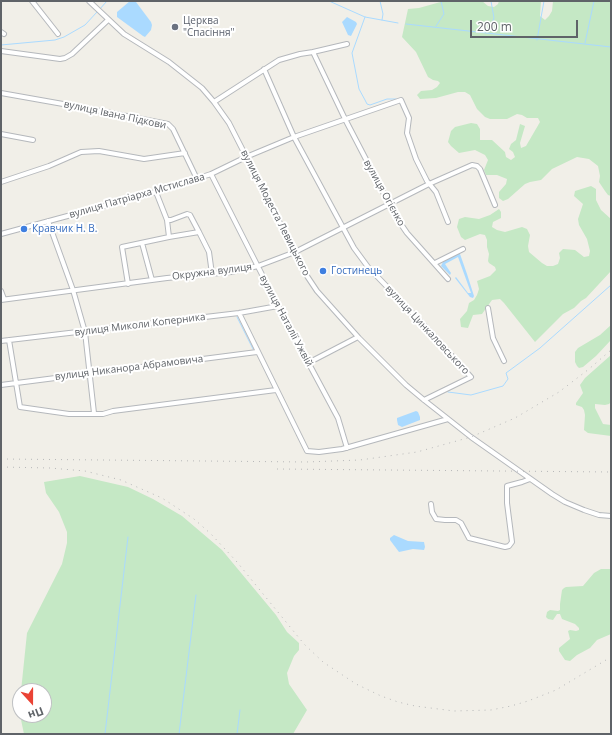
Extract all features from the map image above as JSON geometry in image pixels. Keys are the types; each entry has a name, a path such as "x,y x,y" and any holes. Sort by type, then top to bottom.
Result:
{"street":[{"path":"32,1 58,34"},
{"name":"вулиця Модеста Левицького","path":"89,1 96,10 124,34 169,62 185,74 202,88 214,102 228,123 307,276 317,291 358,337 424,400 530,479"},
{"path":"1,51 60,59 65,58 77,49 108,20"},
{"path":"214,102 279,60 347,44"},
{"name":"вулиця Огієнко","path":"313,52 388,205 407,233 448,279"},
{"name":"вулиця Цинкаловського","path":"264,69 294,137 354,248 368,267 425,326 471,377 424,400"},
{"name":"вулиця Івана Підкови","path":"1,94 168,124 173,129 198,179"},
{"name":"вулиця Патріарха Мстислава","path":"1,234 156,192 198,179 294,137 401,100 409,118 407,133 410,142 416,158 430,184"},
{"path":"1,134 32,140"},
{"path":"1,182 49,166 81,152 99,151 144,159 185,154"},
{"name":"Окружна вулиця","path":"2,299 152,280 231,272 258,266 295,252 466,166 472,165 480,169 495,205"},
{"name":"вулиця Наталії Ужвій","path":"211,174 278,306 338,418 347,448"},
{"path":"430,184 436,192 448,222"},
{"path":"156,192 167,220 169,237"},
{"path":"167,220 188,214 209,252 212,274"},
{"path":"48,221 73,290 86,332 94,413"},
{"path":"128,284 122,247 199,232"},
{"path":"142,243 152,280"},
{"path":"435,263 463,249"},
{"path":"1,291 2,299"},
{"name":"вулиця Миколи Коперника","path":"1,341 239,313 278,306"},
{"path":"488,308 493,338 504,360"},
{"path":"239,313 257,352 307,450 319,452 338,450 448,419"},
{"path":"308,363 358,337"},
{"path":"9,340 20,407 69,414 107,414 113,411 276,390"},
{"name":"вулиця Никанора Абрамовича","path":"1,385 90,372 257,352"},
{"path":"432,504 432,512 436,519 456,520 461,523 469,538 505,547 509,546 512,542 506,497 507,486 530,479 565,502 599,515 611,516"}],"green space":[{"path":"444,1 482,1 488,6 494,7 499,1 541,1 540,16 545,20 552,11 553,1 611,1 611,196 608,195 599,182 600,176 598,166 589,159 577,157 552,169 541,180 525,184 508,199 503,201 499,198 499,192 506,184 507,179 497,175 486,175 484,170 488,160 485,155 475,150 459,153 451,146 448,142 451,131 455,127 471,123 477,124 480,129 480,140 492,140 505,152 506,157 511,160 515,157 513,152 509,149 511,144 516,140 520,124 525,126 520,143 521,148 526,146 540,122 538,118 527,118 517,114 507,119 490,119 485,117 477,109 470,95 465,92 458,92 436,98 420,99 417,95 421,91 432,90 440,83 428,77 416,52 402,37 408,9 419,8"},
{"path":"591,186 596,189 596,200 601,210 611,219 611,271 586,298 574,308 563,314 535,342 500,299 492,300 482,314 473,315 468,328 461,327 460,319 467,311 469,303 474,300 477,295 479,289 477,281 490,276 496,270 495,267 488,261 489,254 485,235 480,234 465,240 461,237 457,227 459,219 465,217 479,219 490,215 499,209 501,212 501,218 493,222 492,227 505,232 522,227 527,229 530,235 528,246 529,252 547,266 553,266 558,264 560,258 559,253 563,249 575,250 584,257 589,256 590,251 587,239 579,225 578,219 583,204 574,196 575,191"},
{"path":"611,325 611,340 596,356 583,367 579,368 575,362 575,352 578,348 600,335"},
{"path":"611,355 611,402 605,405 595,404 595,408 603,424 611,425 611,436 588,433 584,430 584,410 582,407 576,405 583,393 580,385 585,378"},
{"path":"80,476 128,487 153,499 182,516 222,550 276,615 287,632 299,643 299,650 294,656 287,673 289,684 307,710 293,734 24,734 22,723 52,723 52,683 22,683 27,633 62,564 67,543 67,532 59,512 46,493 44,482"},
{"path":"601,569 611,569 611,634 597,640 590,648 577,655 570,661 565,660 559,651 559,648 570,639 568,631 576,631 579,630 579,628 575,624 562,619 560,614 557,614 553,620 548,619 546,617 547,612 550,610 560,610 562,590 564,588 583,586 594,573"}],"water":[{"path":"130,1 136,2 151,22 151,30 145,37 117,17 117,12"},
{"path":"347,17 357,24 351,36 348,35 342,22"},
{"path":"457,254 460,254 474,296 473,298 470,297 455,278 456,277 468,293 471,293 458,257 445,264 451,273 450,275 441,266 443,262"},
{"path":"416,411 418,412 420,420 402,427 398,425 397,418"},
{"path":"394,535 408,541 424,542 424,550 413,549 399,552 390,540 390,538"}],"waterway":[{"path":"99,10 107,1"},
{"path":"329,1 365,17 398,23"},
{"path":"380,1 383,14 382,20"},
{"path":"436,26 444,14 441,1"},
{"path":"482,32 486,31 492,24 494,18 491,1"},
{"path":"537,40 544,1"},
{"path":"585,43 594,1"},
{"path":"1,45 55,40 64,37 85,25 97,12"},
{"path":"365,17 352,53 359,89 367,104 370,105 387,99 396,99"},
{"path":"406,24 611,47"},
{"path":"448,392 471,395 503,386 508,379 506,373 540,348 611,285"},
{"path":"237,317 253,349"},
{"path":"105,734 128,537"},
{"path":"179,734 196,595"},
{"path":"237,734 240,710"}],"railway":[{"path":"1,459 306,462 360,460 417,452 471,437 515,418 559,392 611,350"},
{"path":"1,467 50,468 85,471 121,480 162,498 194,519 211,534 237,562 304,644 323,662 356,684 398,702 415,706 454,711 491,710 511,706 556,690 611,657"},
{"path":"277,469 611,472"}],"place":[{"name":"Церква \"Спасіння\"","path":"175,27"},
{"name":"Кравчик Н. В.","path":"24,229"},
{"name":"Гостинець","path":"323,271"}]}
